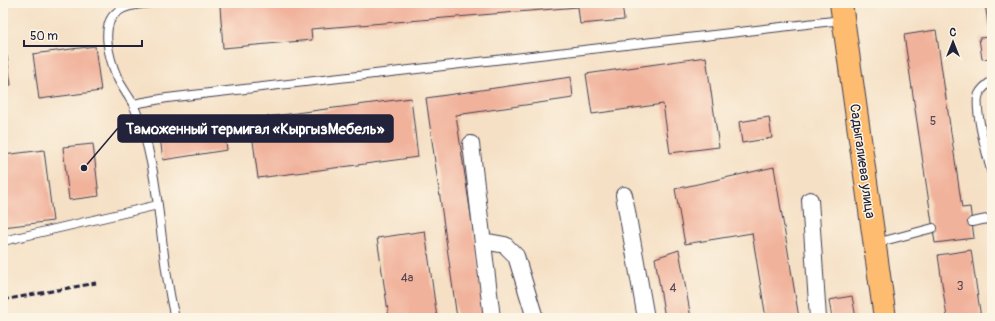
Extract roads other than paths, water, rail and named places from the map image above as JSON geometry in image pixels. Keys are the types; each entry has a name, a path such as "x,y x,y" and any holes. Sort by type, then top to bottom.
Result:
{"main road":[{"name":"Садыгалиева улица","path":"842,11 885,318"}],"street":[{"path":"471,144 492,318"},
{"path":"624,194 646,318"},
{"path":"810,200 818,318"},
{"path":"483,242 505,245 516,256 535,318"}],"lane":[{"path":"150,3 127,7 116,13 109,22 108,36 111,58 117,77 133,104 143,127 151,162 175,318"},
{"path":"133,104 167,98 842,11"},
{"path":"992,82 985,85 979,95 977,108 992,174"},
{"path":"3,241 158,205"},
{"path":"972,222 992,218"},
{"path":"874,244 933,228"}],"railway":[{"path":"3,300 96,283"}],"place":[{"name":"Таможенный термигал «КыргызМебель»","path":"84,168"}]}
